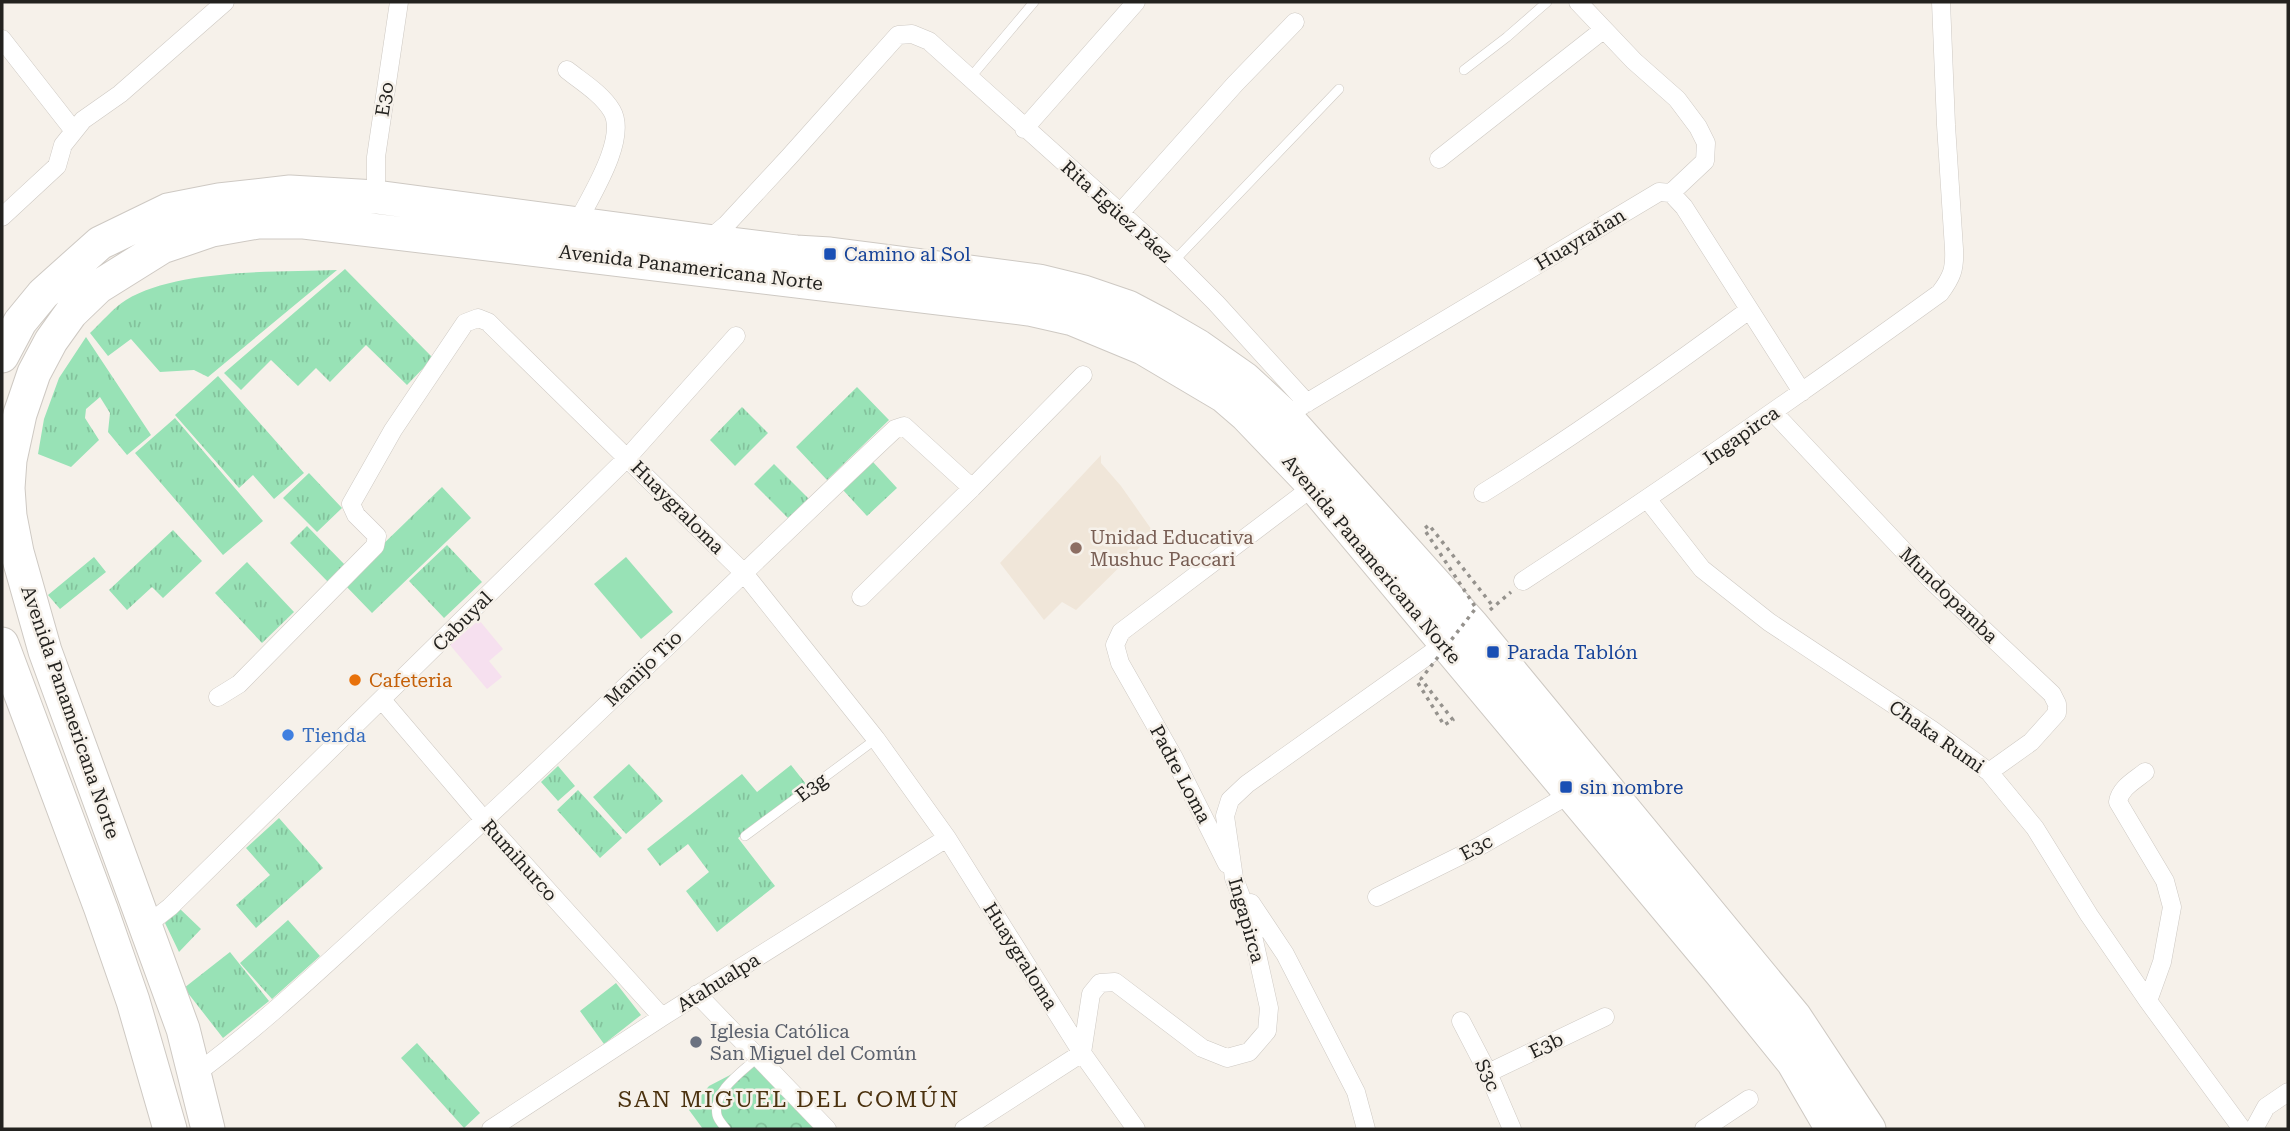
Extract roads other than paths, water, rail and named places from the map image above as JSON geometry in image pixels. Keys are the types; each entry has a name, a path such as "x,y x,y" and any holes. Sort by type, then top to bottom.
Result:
{"highway":[{"name":"Avenida Panamericana Norte","path":"2,356 20,322 43,294 80,258 100,243 168,210 219,200 290,192 376,197 1039,281 1128,307 1198,346 1245,379 1296,409 1482,615 1795,1017 1869,1129"},
{"name":"Avenida Panamericana Norte","path":"208,1129 183,1029 45,651 17,552 10,516 10,460 20,414 34,373 51,341 71,313 98,286 162,247 212,230 258,222 304,222 1029,309 1073,319 1143,348 1198,379 1246,415 1314,486 1793,1062 1832,1129"},
{"name":"Avenida Panamericana Norte","path":"2,644 133,1001 170,1129"}],"street":[{"path":"2,217 57,166 63,145 83,120 120,94 225,2"},
{"name":"E3o","path":"376,197 376,157 399,2"},
{"path":"1024,129 1136,2"},
{"path":"1578,2 1634,61 1677,99 1698,127 1706,143 1705,160 1671,193 1684,206 1802,392"},
{"name":"Ingapirca","path":"1523,581 1648,500 1802,392 1940,293 1951,278 1955,262 1945,125 1941,2"},
{"path":"1120,213 1235,84 1295,22"},
{"path":"1439,159 1603,30"},
{"name":"Rita Egüez Páez","path":"707,241 726,225 898,35 912,34 929,41 1174,261 1216,303 1296,409"},
{"path":"2,39 74,131"},
{"path":"567,70 591,89 612,111 617,128 613,148 577,223"},
{"name":"Huayrañan","path":"1296,409 1659,192 1671,193"},
{"path":"1483,493 1558,446 1749,310"},
{"name":"Huaygraloma","path":"218,697 239,684 375,546 377,536 356,515 351,504 393,430 465,323 478,318 488,322 743,572 876,739 947,838 1082,1053 1136,1129"},
{"name":"Cabuyal","path":"147,925 170,907 628,457 736,335"},
{"path":"861,597 1083,374"},
{"name":"Mundopamba","path":"1773,412 1932,581 2052,694 2057,704 2057,713 2031,742 1989,772"},
{"name":"Manijo Tio","path":"194,1075 248,1033 485,821 743,572 900,426 904,426 972,488"},
{"name":"Padre Loma","path":"1314,486 1121,632 1115,645 1120,663 1174,758 1234,878 1285,954 1356,1092 1366,1129"},
{"name":"Chaka Rumi","path":"1648,500 1702,569 1769,622 1989,772 2035,828 2089,915 2148,1001 2242,1129"},
{"name":"Ingapirca","path":"1082,1053 1091,994 1100,983 1115,982 1202,1048 1227,1058 1249,1052 1267,1031 1269,1008 1249,918 1234,878 1225,816 1230,800 1247,783 1444,644"},
{"name":"Rumihurco","path":"382,700 485,821 662,1017"},
{"path":"2145,772 2119,794 2118,803 2165,881 2172,907 2161,962 2148,1001"},
{"name":"E3c","path":"1377,897 1480,846 1572,793"},
{"name":"Atahualpa","path":"491,1129 662,1017 947,838"},
{"path":"697,995 827,1129"},
{"name":"E3b","path":"1488,1073 1605,1017"},
{"name":"S3c","path":"1461,1021 1488,1073 1512,1129"},
{"path":"964,1129 1082,1053"},
{"path":"2254,1129 2266,1107 2288,1092"},
{"path":"1704,1129 1749,1099"}],"lane":[{"path":"970,78 1034,2"},
{"path":"1464,70 1547,2"},
{"path":"1174,261 1339,89"},
{"name":"E3g","path":"745,836 876,739"},
{"path":"726,1129 717,1116 718,1101 725,1088 758,1058"}],"place":[{"name":"Camino al Sol","path":"830,254"},
{"name":"Unidad Educativa Mushuc Paccari","path":"1076,548"},
{"name":"Parada Tablón","path":"1493,652"},
{"name":"Cafeteria","path":"355,680"},
{"name":"Tienda","path":"288,735"},
{"name":"sin nombre","path":"1566,787"},
{"name":"Iglesia Católica San Miguel del Común","path":"696,1042"}],"district":[{"name":"SAN MIGUEL DEL COMÚN","path":"789,1099"}]}
